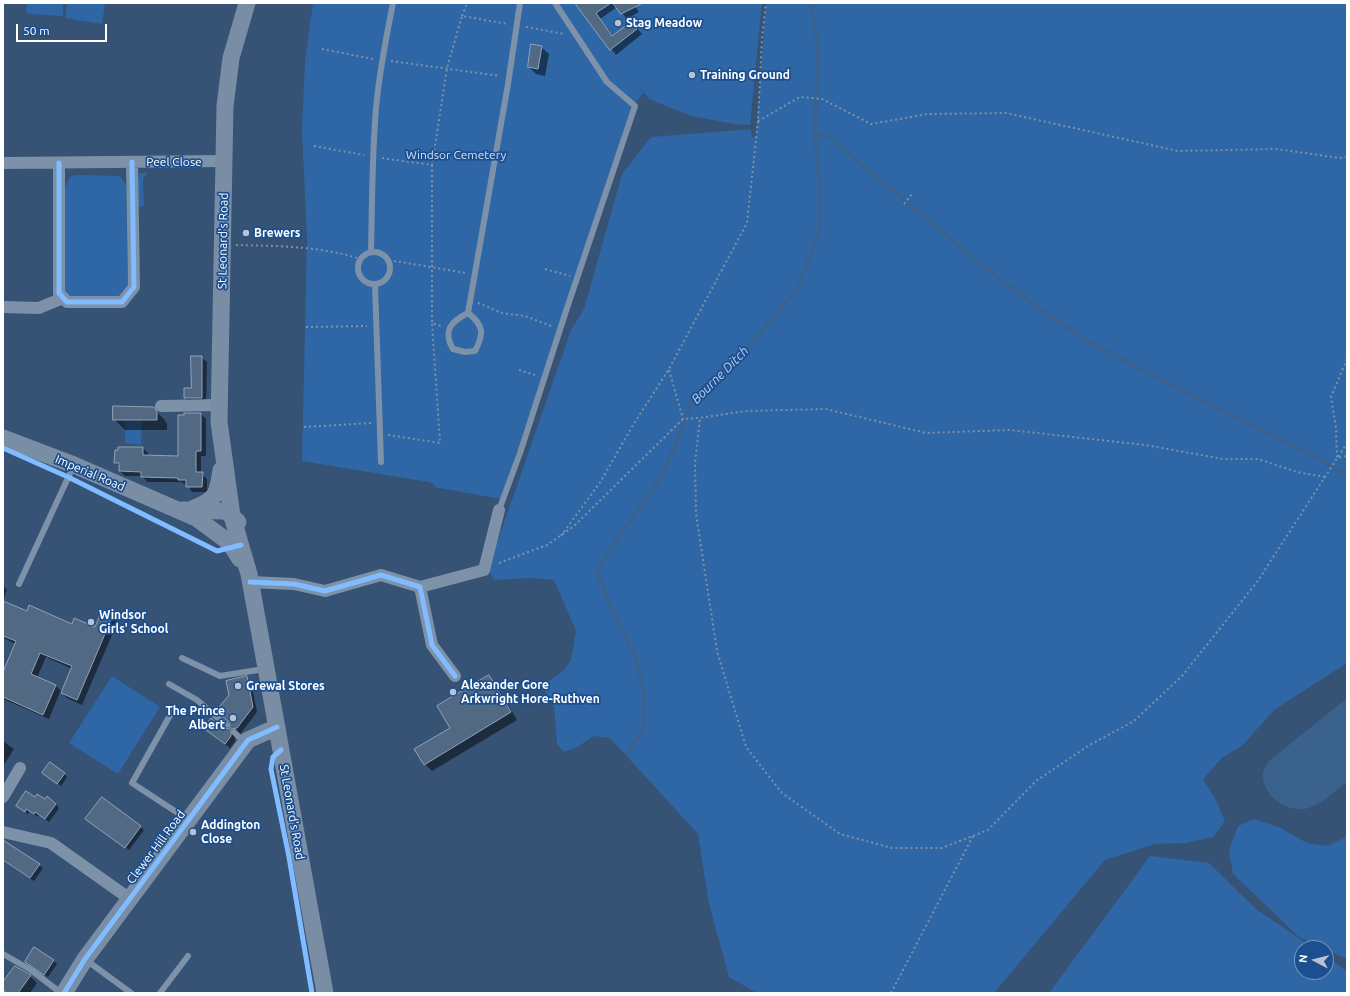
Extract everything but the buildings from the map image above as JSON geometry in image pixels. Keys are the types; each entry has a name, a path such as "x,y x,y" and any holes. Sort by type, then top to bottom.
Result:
{"main road":[{"name":"St Leonard's Road","path":"247,3 231,58 225,106 219,422 228,481 238,526 251,558 249,578 325,993"},
{"name":"Imperial Road","path":"3,438 74,465 187,513 230,543 236,550 249,578"},
{"path":"187,513 213,499 218,490 224,452"},
{"name":"Imperial Road","path":"187,513 226,511 238,526"},
{"name":"Clewer Hill Road","path":"63,993 85,959 188,820 240,738 248,740 277,727"}],"street":[{"name":"Peel Close","path":"3,163 224,161"},
{"path":"58,163 59,293 67,302 122,302 134,287 132,162"},
{"path":"3,307 39,308 63,298"},
{"path":"161,406 219,405"},
{"path":"249,578 294,584 325,591 381,575 420,587 484,570 499,510"},
{"path":"420,587 432,644 455,676"},
{"path":"3,797 20,768"},
{"path":"3,832 51,843 130,899"}],"lane":[{"path":"371,252 373,157 376,108 393,3"},
{"path":"468,313 477,320 482,330 481,340 475,351 465,352 453,349 448,340 449,329 455,320 468,313 509,77 520,3"},
{"path":"499,510 635,106 607,82 555,3"},
{"path":"371,252 381,253 389,260 390,272 387,279 375,285 367,283 360,276 358,267 360,259 371,252"},
{"path":"375,285 381,462"},
{"path":"20,584 74,465"},
{"path":"182,658 220,676 266,669"},
{"path":"169,684 197,700 226,725"},
{"path":"173,710 132,783 188,820"},
{"path":"3,954 31,970 63,993"},
{"path":"160,993 188,956"},
{"path":"85,959 131,993"}],"path":[{"path":"380,434 440,443 432,323 432,166 447,68 462,16 468,3"},
{"path":"561,536 601,481 633,425 669,369 747,223 758,121 762,38 766,3"},
{"path":"462,16 577,36"},
{"path":"322,49 383,60 509,77"},
{"path":"758,121 800,97 822,100 871,124 928,114 1006,113 1178,151 1276,149 1340,158 1347,157"},
{"path":"314,146 432,166"},
{"path":"904,204 912,194"},
{"path":"223,245 291,247 347,254 360,259"},
{"path":"389,260 475,275"},
{"path":"545,269 577,278"},
{"path":"471,299 485,307 502,313 525,316 560,329"},
{"path":"432,323 449,329"},
{"path":"306,327 376,326"},
{"path":"1337,458 1336,428 1331,397 1347,359"},
{"path":"669,369 683,419"},
{"path":"519,370 544,378"},
{"path":"484,570 547,545 573,528 683,419 700,418 744,411 826,409 926,433 1010,430 1145,445 1223,459 1258,459 1297,472 1325,477"},
{"path":"700,418 695,463 696,514 716,651 746,747 782,793 840,834 892,848 942,848 988,830 1036,781 1088,746 1134,721 1182,676 1257,582 1347,443"},
{"path":"304,427 380,423"},
{"path":"1337,458 1347,456"},
{"path":"891,993 973,836"}],"green space":[{"path":"27,3 63,3 63,16 28,14 26,12"},
{"path":"105,3 102,24 65,18 67,4"},
{"name":"Windsor Cemetery","path":"313,3 762,3 750,125 733,124 691,116 649,99 635,82 643,93 635,104 623,137 501,499 434,487 434,484 428,482 302,461 307,239 302,130 305,61"},
{"path":"766,3 1347,3 1347,663 1274,710 1243,745 1222,758 1203,779 1215,798 1225,821 1213,837 1186,843 1155,844 1105,860 994,993 757,993 729,977 709,904 698,834 610,738 593,736 579,746 564,752 557,744 554,707 542,686 564,670 571,660 576,631 554,580 530,578 494,580 488,569 571,330 584,309 622,174 651,137 751,129 752,137 756,137"},
{"path":"139,173 148,173 143,179 144,206 136,207 137,179"},
{"path":"75,175 120,176 126,184 128,286 119,298 69,297 65,291 65,187 70,177"},
{"path":"125,421 142,421 141,445 125,443"},
{"path":"112,676 160,707 118,774 69,743"},
{"path":"1254,819 1281,828 1307,843 1327,846 1344,838 1347,832 1347,959 1334,953 1334,940 1306,940 1299,937 1233,874 1229,850 1238,826"},
{"path":"1150,856 1209,863 1256,909 1301,940 1294,940 1294,980 1334,980 1334,962 1347,971 1347,993 1049,993"}],"shaded area":[{"path":"1347,698 1347,782 1327,798 1316,805 1305,809 1290,808 1276,800 1270,794 1263,780 1263,772 1269,761"}],"waterway":[{"name":"Bourne Ditch","path":"627,754 643,728 645,695 635,657 613,612 597,573 614,543 662,476 684,424 691,402 713,378 753,342 799,286 819,230 819,182 815,134 818,44 811,8 812,3"},
{"path":"815,134 829,137 984,267 1043,311 1087,341 1223,411 1317,457 1347,475"}],"cycle path":[{"path":"59,163 59,293 67,302 122,302 134,287 132,162"},
{"path":"3,448 68,477 217,551 241,545"},
{"path":"250,582 294,584 325,591 381,575 420,587 432,645 455,676"},
{"path":"64,993 85,959 248,740 277,727"},
{"path":"281,750 273,757 271,769 289,857 312,993"}],"place":[{"name":"Stag Meadow","path":"618,23"},
{"name":"Training Ground","path":"692,75"},
{"name":"Brewers","path":"246,233"},
{"name":"Windsor Girls' School","path":"91,622"},
{"name":"Grewal Stores","path":"238,686"},
{"name":"Alexander Gore Arkwright Hore-Ruthven","path":"453,692"},
{"name":"The Prince Albert","path":"233,718"},
{"name":"Addington Close","path":"193,832"}]}
